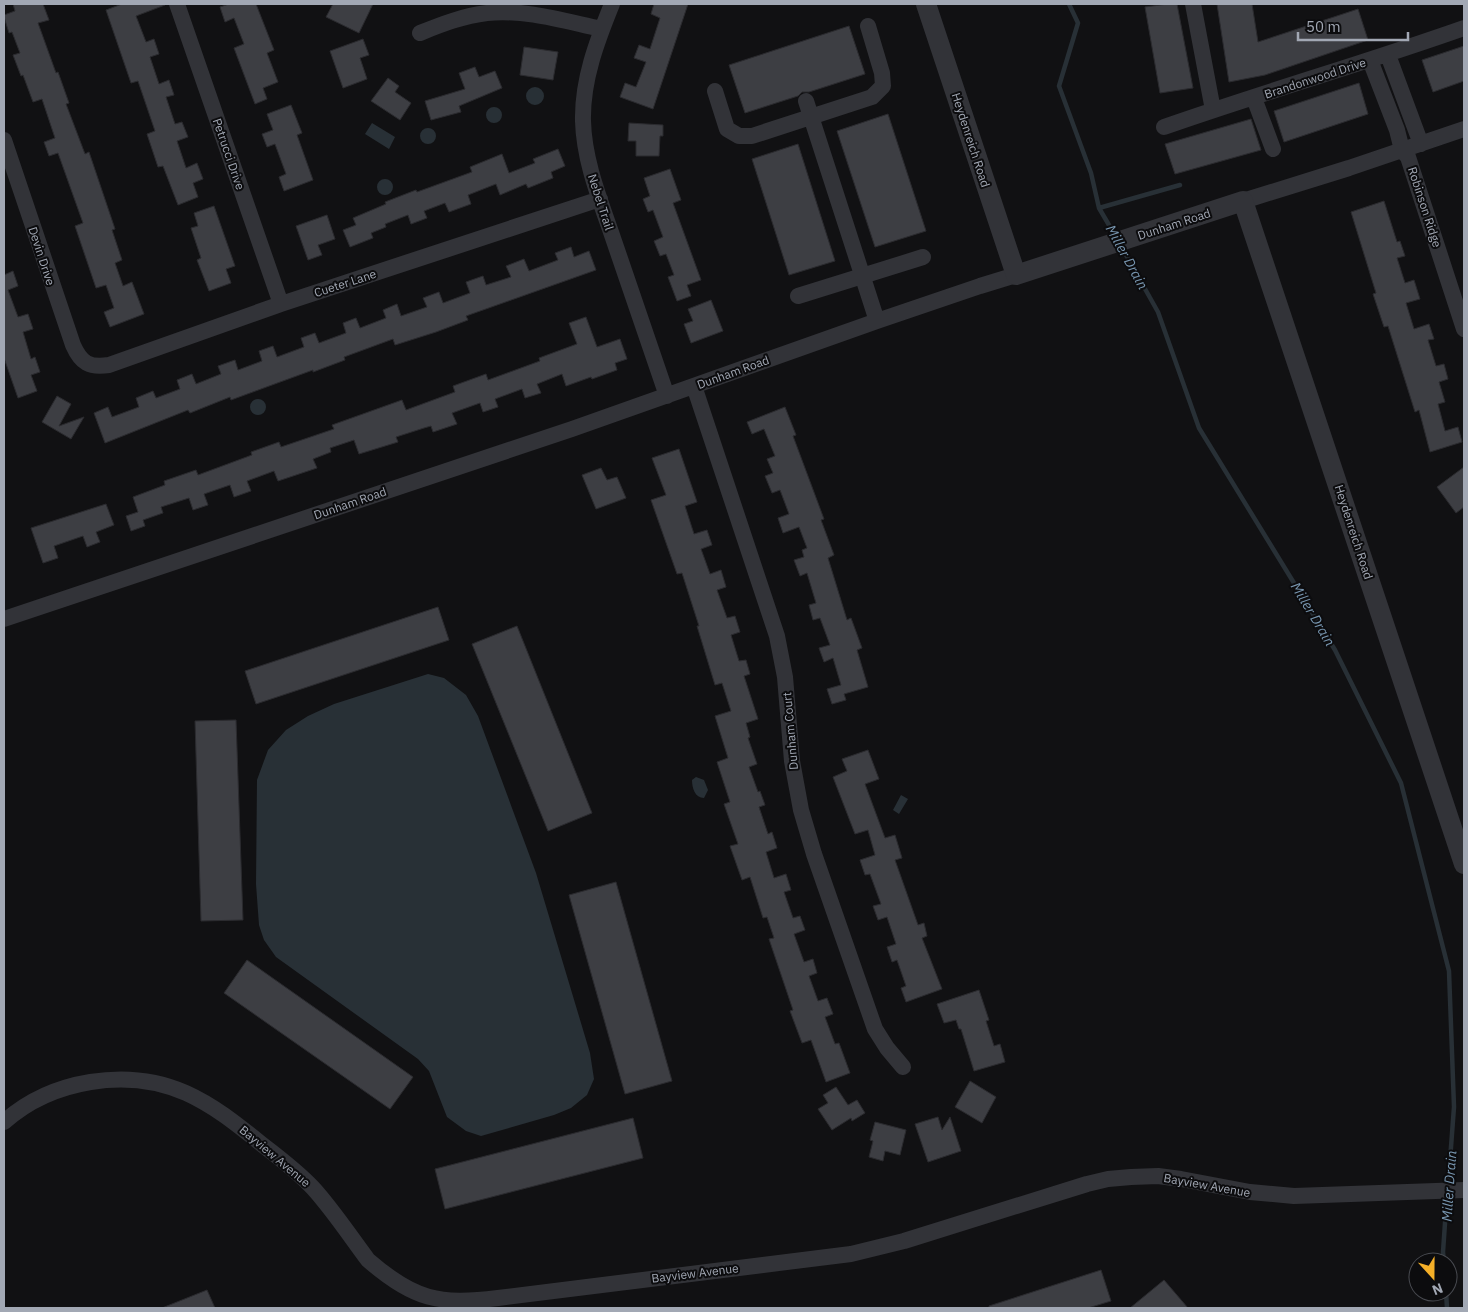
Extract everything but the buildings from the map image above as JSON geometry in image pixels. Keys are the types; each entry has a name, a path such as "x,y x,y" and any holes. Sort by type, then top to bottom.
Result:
{"street":[{"name":"Petrucci Drive","path":"177,4 281,304"},
{"name":"Nebel Trail","path":"612,4 602,29 586,85 583,119 586,150 600,199 667,396"},
{"name":"Heydenreich Road","path":"926,4 1016,276"},
{"path":"1193,4 1213,110"},
{"path":"420,32 470,16 506,13 544,16 602,29"},
{"path":"715,91 727,129 739,136 752,136 872,97 883,86 882,73 868,26"},
{"name":"Brandonwood Drive","path":"1164,127 1388,55 1464,28"},
{"path":"1388,55 1421,144"},
{"name":"Robinson Ridge","path":"1370,60 1397,130 1402,150 1408,157 1464,329"},
{"path":"1254,98 1274,149"},
{"path":"806,101 877,321"},
{"name":"Dunham Road","path":"4,619 667,396 980,286 1016,276 1464,129"},
{"name":"Devin Drive","path":"4,140 69,337 78,357 89,365"},
{"name":"Cueter Lane","path":"89,365 109,365 281,304 600,199"},
{"name":"Heydenreich Road","path":"1243,201 1464,860"},
{"path":"798,296 923,257"},
{"name":"Dunham Court","path":"694,386 777,636 787,693 795,788 806,830 873,1023 884,1044 904,1067"},
{"name":"Bayview Avenue","path":"4,1122 29,1104 49,1094 93,1081 140,1082 183,1092 211,1106 230,1119 303,1178 330,1208 368,1260 379,1270 421,1295 444,1301 498,1298 851,1254 904,1241 1066,1190 1108,1179 1158,1176 1257,1193 1294,1196 1464,1190"}],"shaded area":[{"path":"531,87 539,87 544,92 542,103 531,105 526,100 526,92"},
{"path":"494,107 500,109 502,115 500,121 494,123 488,121 486,115 488,109"},
{"path":"372,123 395,137 389,149 365,134"},
{"path":"428,128 434,130 436,136 434,142 428,144 422,142 420,136 422,130"},
{"path":"385,179 393,187 385,195 377,187"},
{"path":"255,399 261,399 266,404 264,413 255,415 250,410 250,404"},
{"path":"428,674 444,678 466,695 478,716 536,873 590,1053 594,1079 587,1095 571,1108 554,1115 481,1136 466,1131 447,1117 429,1071 418,1059 276,957 264,940 259,925 256,884 257,780 268,750 286,730 308,716 334,704"},
{"path":"696,777 704,780 708,790 704,798 698,796 693,789 692,780"},
{"path":"901,795 908,799 899,814 893,810"}],"waterway":[{"name":"Miller Drain","path":"1069,4 1078,23 1059,86 1091,173 1099,208 1116,237"},
{"path":"1099,208 1180,185"},
{"name":"Miller Drain","path":"1121,246 1158,312 1199,428 1335,650 1401,783 1449,971 1454,1107 1448,1187"},
{"name":"Miller Drain","path":"1443,1252 1447,1194"},
{"name":"Miller Drain","path":"1447,1302 1447,1308"}]}
